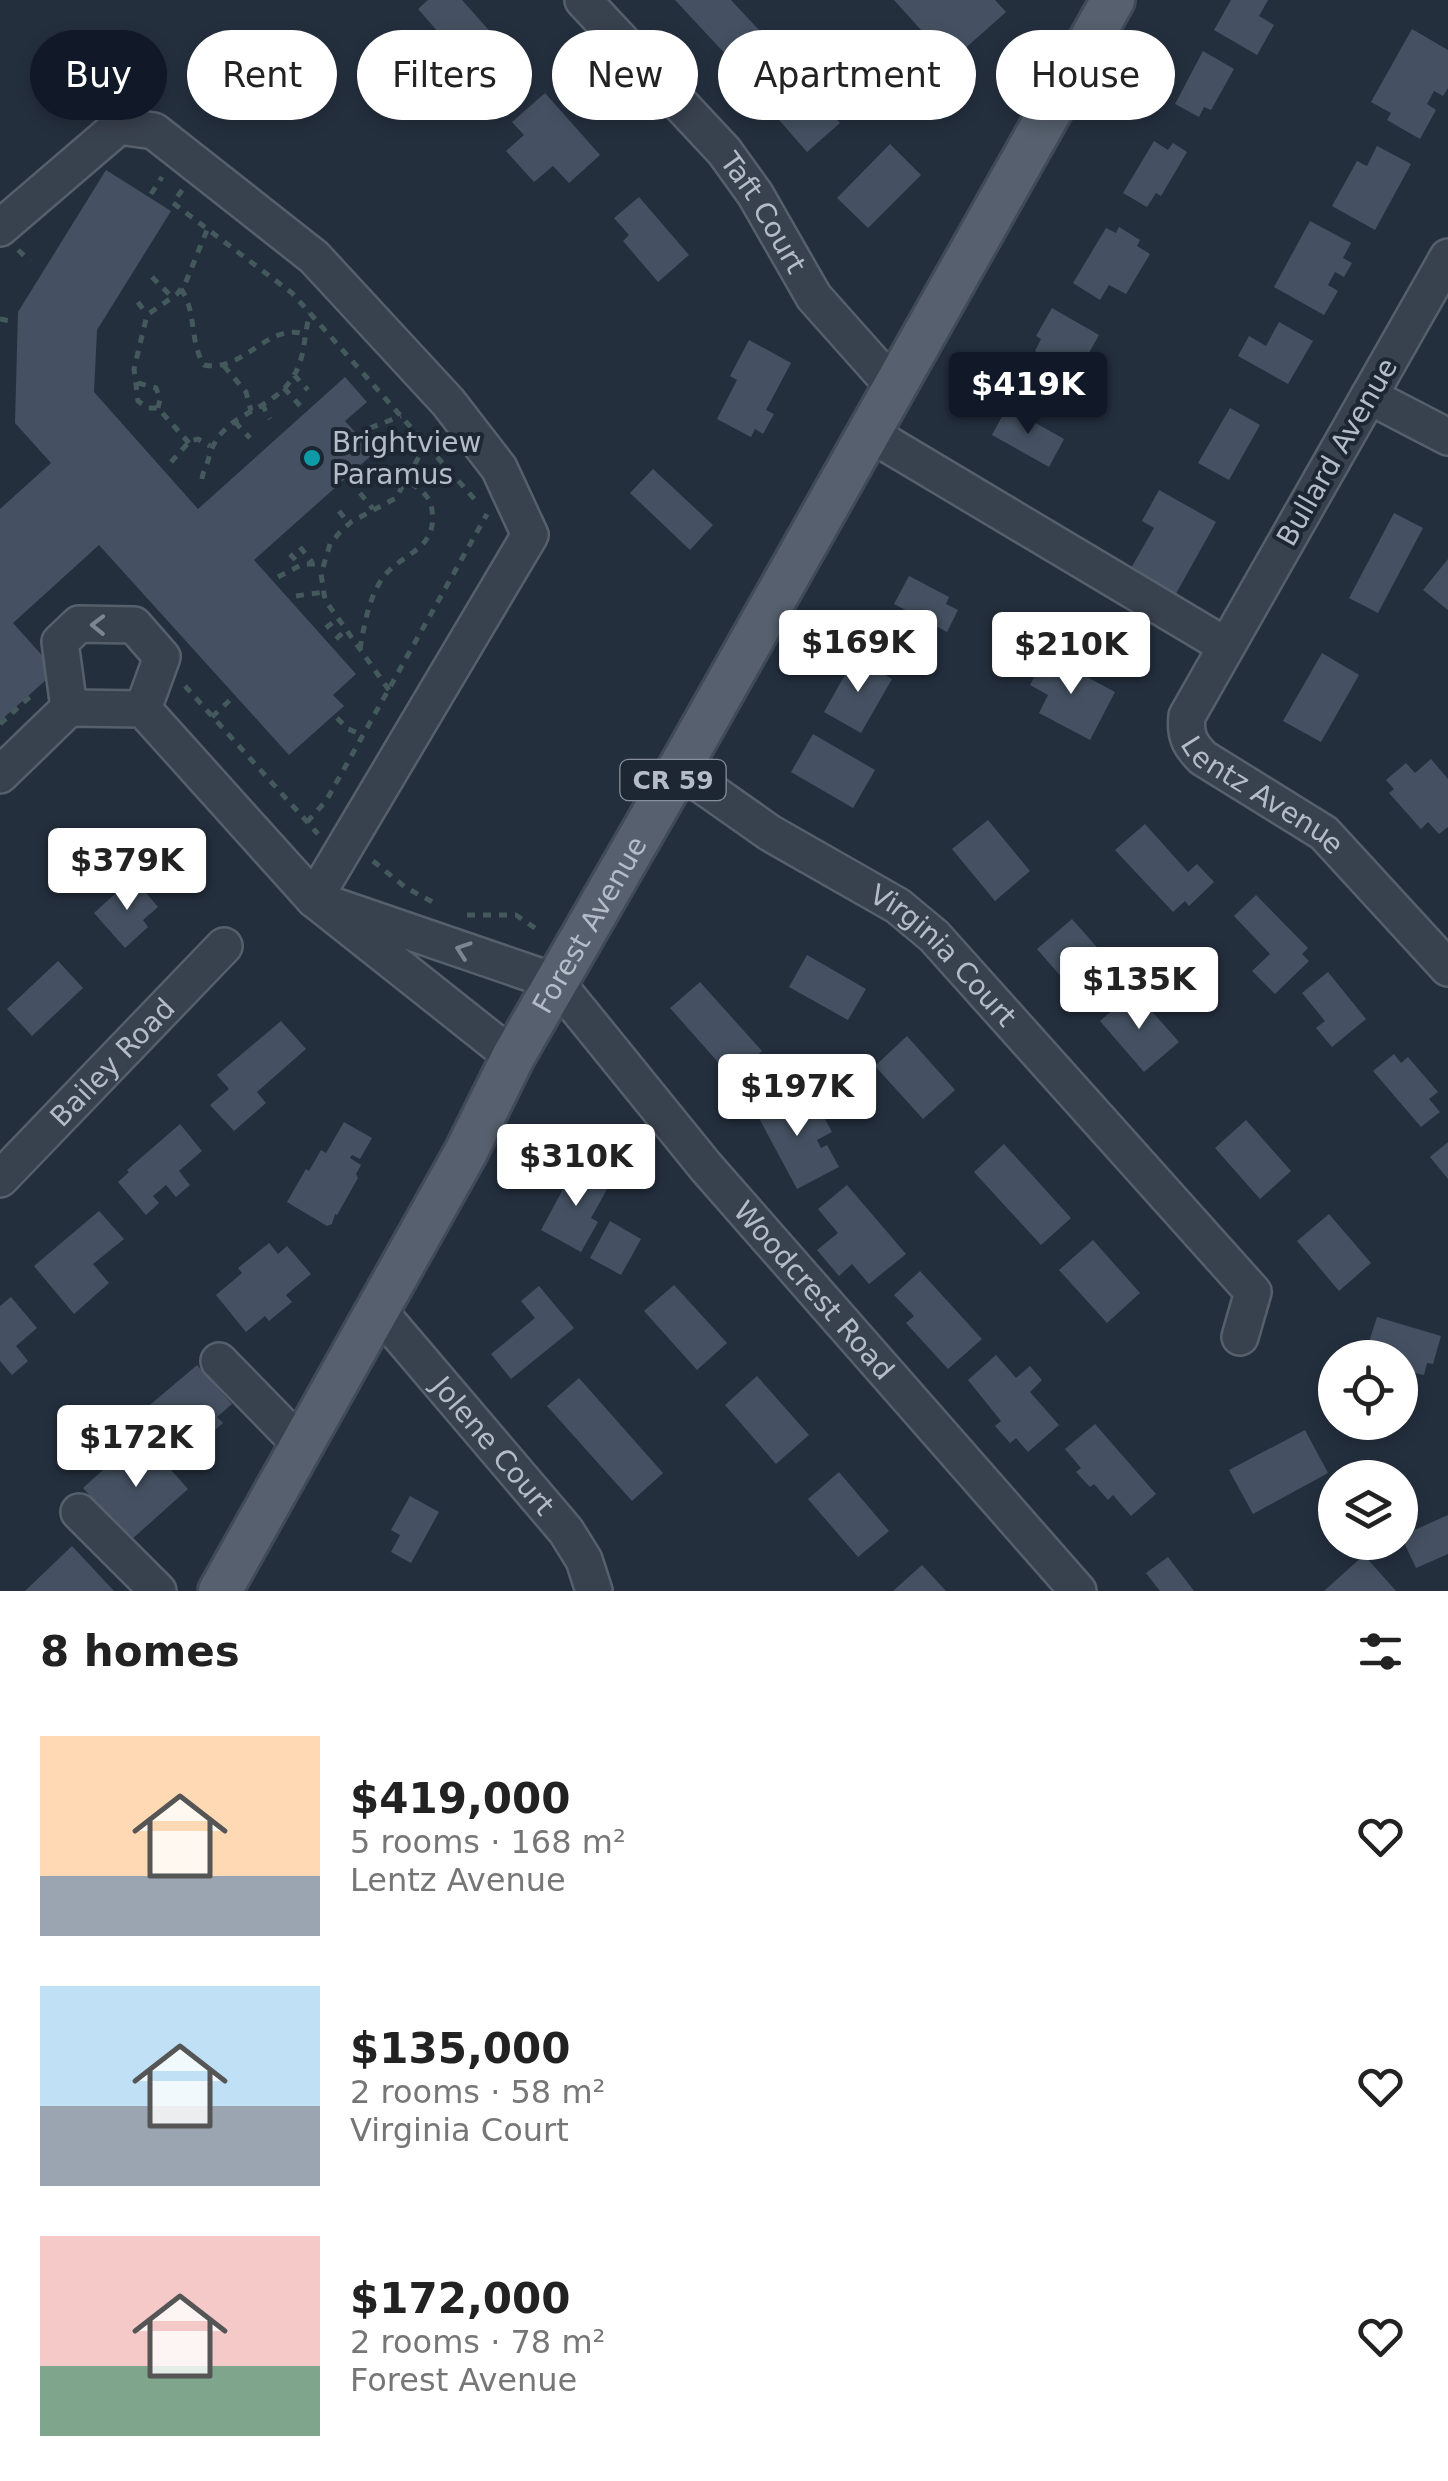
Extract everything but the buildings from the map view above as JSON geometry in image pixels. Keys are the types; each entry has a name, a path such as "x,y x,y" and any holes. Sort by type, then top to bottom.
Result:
{"main road":[{"name":"Forest Avenue","path":"220,1591 466,1152 513,1056 680,769 1112,0"}],"street":[{"name":"Taft Court","path":"583,0 724,152 755,194 814,298 895,388"},
{"path":"0,228 120,126 154,131 314,257 448,402 499,468 507,485 530,535 314,899"},
{"name":"Bullard Avenue","path":"1226,646 1448,257"},
{"path":"1369,396 1448,437"},
{"path":"869,433 1226,646"},
{"path":"68,708 60,642 79,624 134,625 162,657 143,708"},
{"name":"Lentz Avenue","path":"1226,646 1187,716 1186,732 1191,746 1203,758 1324,833 1448,968"},
{"path":"0,776 68,708 143,708 314,899 513,1056"},
{"name":"Virginia Court","path":"680,769 770,834 898,906 934,936 1253,1292 1240,1337"},
{"path":"314,899 556,982"},
{"name":"Bailey Road","path":"0,1179 224,946"},
{"name":"Woodcrest Road","path":"556,982 706,1166 1078,1591"},
{"name":"Jolene Court","path":"378,1310 566,1531 584,1560 594,1591"},
{"path":"219,1362 302,1445"},
{"path":"79,1512 158,1591"}],"path":[{"path":"188,182 174,203 292,293 487,514 321,809 307,822"},
{"path":"188,443 158,408 148,408 138,400 134,369 147,315 181,290 192,272 207,229"},
{"path":"152,277 172,298"},
{"path":"181,290 204,365 224,366 247,356 274,336 293,330 305,334"},
{"path":"138,302 147,315"},
{"path":"202,479 210,446 234,421 284,388 294,376 304,352 310,313"},
{"path":"0,319 11,321"},
{"path":"224,366 246,392 252,410"},
{"path":"294,376 308,390"},
{"path":"138,383 156,388 158,408"},
{"path":"284,388 303,409"},
{"path":"262,404 270,419"},
{"path":"370,428 401,416"},
{"path":"234,421 250,438"},
{"path":"171,462 188,443 198,439 210,446"},
{"path":"389,690 325,600 321,574 330,544 349,524 396,498 426,444"},
{"path":"207,462 213,470"},
{"path":"360,649 368,612 381,580 432,533 431,504 423,490 408,482"},
{"path":"360,493 373,509"},
{"path":"339,510 349,524"},
{"path":"300,547 312,562"},
{"path":"290,554 300,566"},
{"path":"278,577 312,562 324,564"},
{"path":"296,596 324,592"},
{"path":"326,628 338,618"},
{"path":"336,639 346,630"},
{"path":"179,680 318,835"},
{"path":"212,717 232,698"},
{"path":"337,718 348,729 364,735"},
{"path":"367,858 446,909"},
{"path":"458,912 486,917 516,915 535,928"}],"place":[{"name":"Brightview Paramus","path":"312,458"}]}
